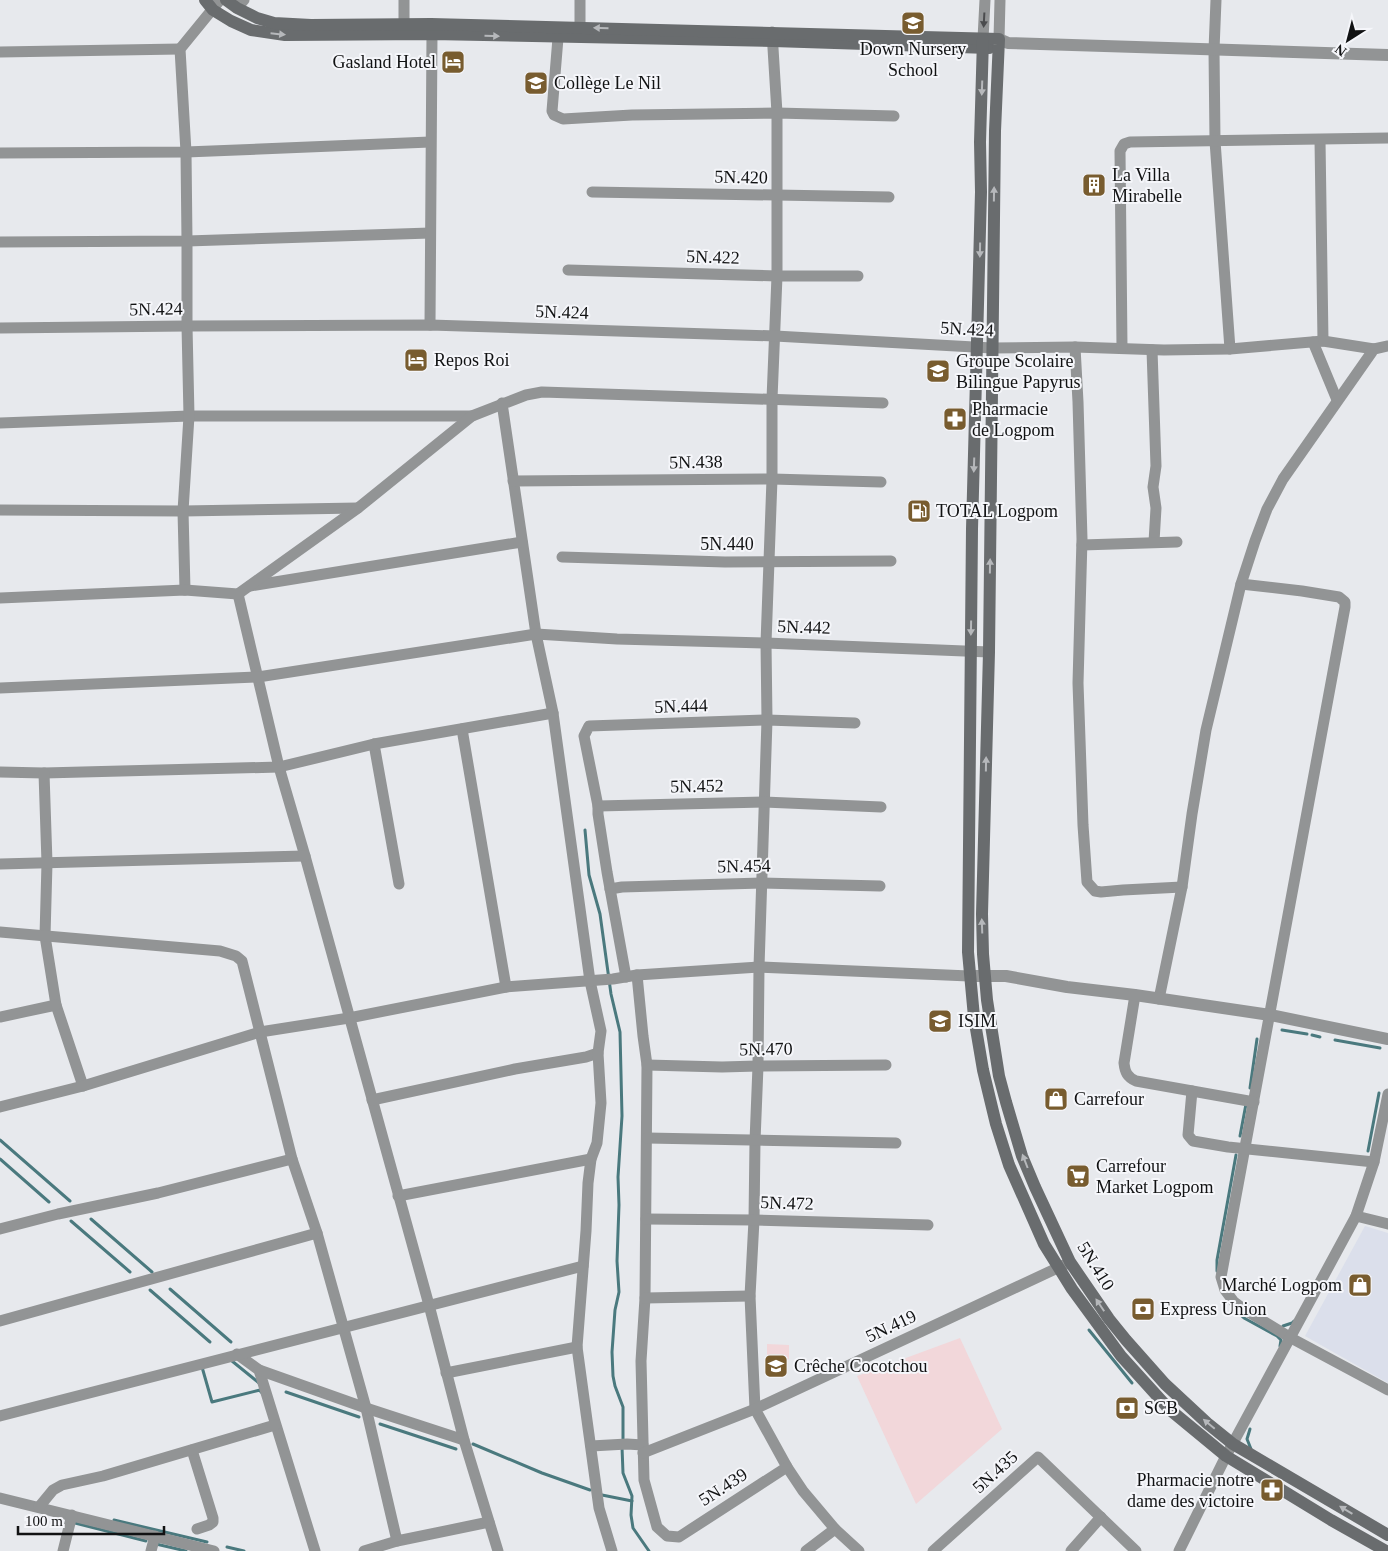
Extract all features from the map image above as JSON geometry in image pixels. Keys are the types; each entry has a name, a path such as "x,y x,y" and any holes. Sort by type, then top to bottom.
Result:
{"main road":[{"path":"226,0 240,4 257,18 274,23 311,26 404,24 580,33 1002,44"},
{"path":"213,3 231,21 251,30 284,35 432,34 558,38 580,33"},
{"path":"983,44 973,497 968,877 969,976 983,1070 996,1124 1009,1165 1021,1194 1044,1244 1058,1268 1108,1338 1169,1409 1226,1456 1386,1551"},
{"name":"5N.410","path":"1002,44 995,130 989,652 982,914 984,975 999,1076 1010,1118 1034,1187 1070,1262 1109,1319 1145,1363 1190,1408 1233,1444 1388,1536"},
{"path":"968,877 983,877"}],"street":[{"path":"404,0 404,24"},
{"path":"580,0 580,33"},
{"path":"983,44 986,0"},
{"path":"1000,0 1002,44 1388,55"},
{"path":"1216,0 1214,50 1215,141 1230,349"},
{"path":"185,590 183,511 188,416 187,242 186,152 180,48 213,3"},
{"path":"430,325 432,34"},
{"path":"773,37 777,113 775,336 772,399 770,561 766,643 767,720 759,967 754,1220 750,1296 755,1409 802,1491 835,1529 859,1551"},
{"path":"558,38 552,111 554,115 563,119 632,115 777,113 894,116"},
{"path":"0,52 180,48"},
{"path":"1122,348 1120,150 1124,144 1130,142 1388,138"},
{"path":"1320,140 1318,342 1337,400"},
{"path":"0,153 186,152 430,142"},
{"name":"5N.420","path":"592,192 777,196 889,196"},
{"path":"0,242 187,242 430,233"},
{"name":"5N.422","path":"568,270 776,276 858,276"},
{"name":"5N.424","path":"0,328 430,325 775,336 992,348 1230,349 1318,342 1374,349"},
{"path":"1159,999 1182,887 1206,730 1241,584 1267,509 1283,479 1374,349 1388,346"},
{"path":"1075,347 1082,545 1078,683 1087,882 1095,891 1101,892 1182,887"},
{"path":"1152,350 1156,466 1153,487 1156,508 1154,542"},
{"path":"242,590 358,508 472,416 526,395 542,392 883,403"},
{"path":"502,403 536,634 553,713 600,1031 598,1053 601,1103 597,1143 591,1159 577,1347 599,1508 612,1551"},
{"path":"0,423 188,416 472,416"},
{"name":"5N.438","path":"513,481 772,478 881,482"},
{"path":"0,510 183,511 358,508"},
{"path":"0,598 185,590 242,590 522,542"},
{"path":"1082,545 1178,542"},
{"name":"5N.440","path":"562,558 725,562 891,561"},
{"path":"1241,584 1339,597 1345,602 1345,607 1221,1277 1225,1290 1234,1302 1290,1338 1388,1390"},
{"path":"242,590 258,677 279,767 306,856 464,1440 498,1551"},
{"name":"5N.442","path":"0,688 258,677 536,634 617,639 989,652"},
{"path":"0,772 44,773 279,767 374,744 553,713"},
{"name":"5N.444","path":"598,806 584,736 590,726 767,720 855,723"},
{"path":"462,729 506,987"},
{"path":"374,744 399,884"},
{"path":"44,773 47,863 45,936 56,1005 83,1086"},
{"name":"5N.452","path":"598,806 764,802 881,807"},
{"path":"591,1446 622,1445 643,1449 641,1361 645,1298 648,1138 647,1065 643,1036 632,976 610,889 598,806"},
{"path":"0,864 306,856"},
{"name":"5N.454","path":"610,889 622,887 762,883 880,886"},
{"path":"0,932 228,952 242,961 292,1159 317,1234 366,1408 397,1541"},
{"path":"0,1107 83,1086 260,1032 349,1018 506,987 759,967 1006,976 1067,987 1270,1014 1388,1039"},
{"path":"1135,995 1124,1063 1125,1072 1130,1078 1136,1081 1254,1102"},
{"path":"0,1017 56,1005"},
{"path":"372,1100 598,1053"},
{"name":"5N.470","path":"647,1065 722,1068 886,1065"},
{"path":"1192,1091 1188,1135 1193,1141 1228,1147 1374,1162"},
{"path":"1179,1551 1226,1456 1356,1216 1374,1162 1388,1094"},
{"path":"648,1138 896,1143"},
{"path":"0,1229 292,1159"},
{"path":"398,1196 591,1159"},
{"path":"1356,1216 1388,1224"},
{"name":"5N.472","path":"646,1219 928,1225"},
{"path":"0,1322 317,1234"},
{"name":"5N.419","path":"643,1449 755,1409 1070,1262"},
{"path":"0,1416 584,1266"},
{"path":"645,1298 750,1296"},
{"path":"446,1373 577,1347"},
{"path":"238,1354 259,1370 464,1440"},
{"path":"259,1370 315,1551"},
{"path":"39,1507 53,1490 62,1485 102,1476 275,1425"},
{"name":"5N.439","path":"643,1449 644,1480 658,1527 667,1536 679,1537 787,1467"},
{"path":"192,1450 213,1518 213,1522 209,1525 197,1529"},
{"name":"5N.435","path":"933,1551 1038,1457 1136,1551"},
{"path":"0,1498 214,1551"},
{"path":"63,1551 72,1515"},
{"path":"1071,1551 1101,1517"},
{"path":"364,1551 397,1541 489,1522"},
{"path":"806,1551 835,1529"},
{"path":"151,1551 155,1536"}],"shaded area":[{"name":"ISIM","path":"945,1011 950,1026 932,1027 932,1016"},
{"name":"Marché Logpom","path":"1365,1226 1388,1233 1388,1383 1305,1336"},
{"path":"960,1338 1002,1429 916,1504 857,1376"},
{"name":"Crêche Cocotchou","path":"767,1344 789,1345 789,1359 786,1360 785,1372 778,1372 778,1376 767,1374"}],"waterway":[{"path":"585,830 589,875 600,914 611,994 620,1032 622,1116 618,1177 617,1261 619,1292 615,1310 612,1352 613,1376 623,1407 623,1441"},
{"path":"1282,1030 1307,1034"},
{"path":"1312,1035 1320,1037"},
{"path":"1250,1088 1257,1039"},
{"path":"1335,1040 1380,1048"},
{"path":"1368,1151 1379,1093"},
{"path":"1240,1136 1246,1104"},
{"path":"0,1140 70,1201"},
{"path":"1217,1271 1217,1260 1236,1155"},
{"path":"0,1159 49,1202"},
{"path":"91,1219 152,1272"},
{"path":"71,1221 130,1272"},
{"path":"170,1289 231,1342"},
{"path":"150,1290 210,1342"},
{"path":"1233,1308 1244,1318 1277,1336 1281,1340 1280,1346"},
{"path":"1283,1326 1294,1321"},
{"path":"1089,1330 1132,1383"},
{"path":"232,1361 259,1383"},
{"path":"202,1367 212,1402 260,1390 261,1392"},
{"path":"286,1392 359,1417"},
{"path":"380,1424 456,1449"},
{"path":"1250,1429 1247,1439 1251,1449"},
{"path":"473,1444 542,1473 590,1490"},
{"path":"622,1447 623,1473 632,1496 631,1515 633,1528 649,1551"},
{"path":"602,1495 632,1501"},
{"path":"114,1520 207,1542"},
{"path":"75,1523 146,1541"},
{"path":"156,1544 186,1551"},
{"path":"227,1547 244,1551"}],"place":[{"name":"Down Nursery School","path":"913,23"},
{"name":"Gasland Hotel","path":"453,62"},
{"name":"Collège Le Nil","path":"536,83"},
{"name":"La Villa Mirabelle","path":"1094,185"},
{"name":"Repos Roi","path":"416,360"},
{"name":"Groupe Scolaire Bilingue Papyrus","path":"938,371"},
{"name":"Pharmacie de Logpom","path":"955,419"},
{"name":"TOTAL Logpom","path":"919,511"},
{"name":"ISIM","path":"940,1021"},
{"name":"Carrefour","path":"1056,1099"},
{"name":"Carrefour Market Logpom","path":"1078,1176"},
{"name":"Marché Logpom","path":"1360,1285"},
{"name":"Express Union","path":"1143,1309"},
{"name":"Crêche Cocotchou","path":"776,1366"},
{"name":"SCB","path":"1127,1408"},
{"name":"Pharmacie notre dame des victoire","path":"1272,1490"}]}
